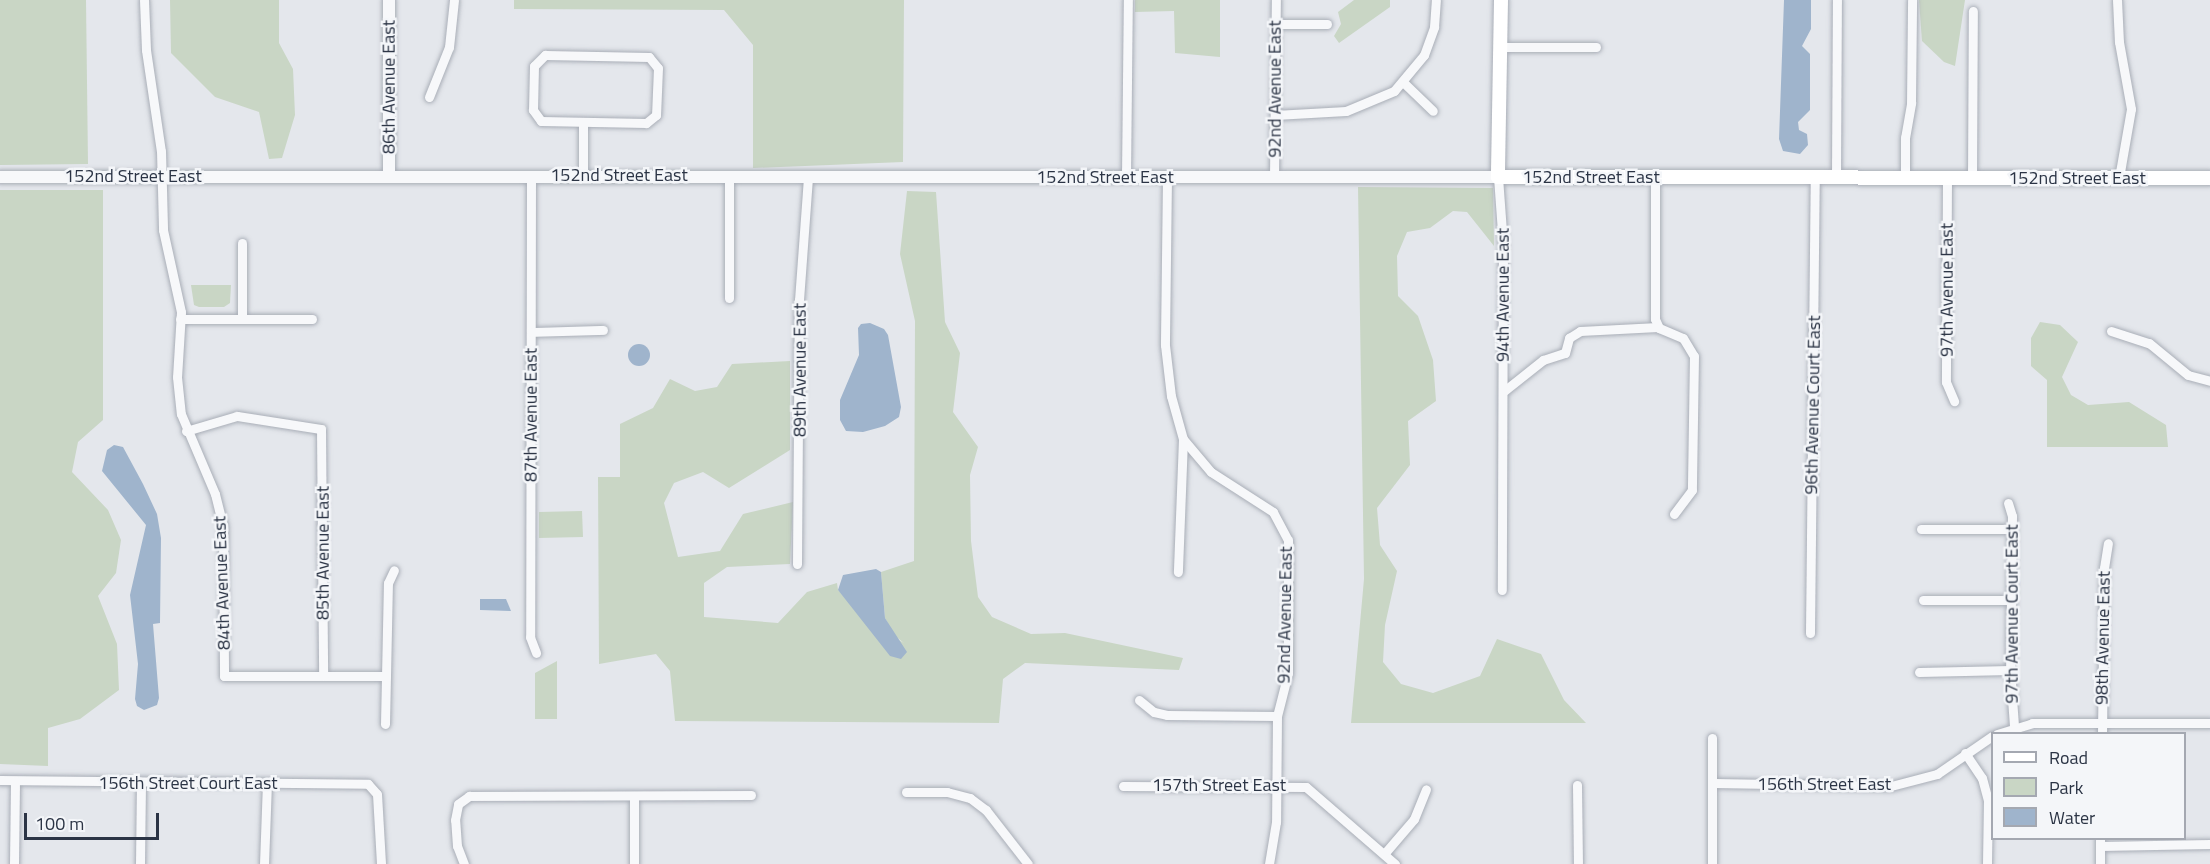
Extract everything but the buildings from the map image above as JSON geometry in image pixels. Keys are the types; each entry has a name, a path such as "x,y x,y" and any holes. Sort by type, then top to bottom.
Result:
{"main road":[{"name":"94th Avenue East","path":"1498,177 1502,0"},
{"name":"152nd Street East","path":"1498,177 2210,178"}],"street":[{"name":"84th Avenue East","path":"144,0 146,50 156,108 162,177 163,230 177,286 180,319 177,377 186,431 209,480 223,525 224,676 323,676"},
{"name":"86th Avenue East","path":"389,0 389,174"},
{"path":"429,97 449,48 454,0"},
{"path":"1126,177 1128,0"},
{"name":"92nd Avenue East","path":"1274,178 1275,0"},
{"path":"1275,115 1346,111 1382,98 1404,83 1424,55 1434,27 1436,0"},
{"path":"1836,177 1837,0"},
{"path":"1905,178 1905,138 1911,103 1912,0"},
{"path":"2117,0 2118,42 2128,73 2131,109 2119,178"},
{"path":"1971,178 1972,11"},
{"path":"1275,24 1327,24"},
{"path":"1501,47 1596,47"},
{"path":"645,56 654,61 658,68 657,111 650,121 583,123 545,122 534,114 534,66 539,57 645,56"},
{"path":"1404,83 1433,111"},
{"path":"583,123 583,175"},
{"name":"152nd Street East","path":"0,177 389,174 1498,177"},
{"name":"87th Avenue East","path":"531,175 530,637 536,653"},
{"path":"729,176 729,298"},
{"name":"89th Avenue East","path":"796,564 800,300 808,176"},
{"path":"1167,177 1165,345 1171,396 1183,439 1178,572"},
{"name":"94th Avenue East","path":"1498,177 1502,198 1504,391 1502,590"},
{"path":"1655,177 1654,319 1658,327"},
{"name":"96th Avenue Court East","path":"1810,633 1815,177"},
{"name":"97th Avenue East","path":"1947,178 1946,382 1954,401"},
{"path":"242,243 242,319"},
{"path":"180,319 312,319"},
{"path":"1504,391 1543,360 1565,353 1569,338 1580,331 1658,327 1679,334 1694,356 1692,490 1674,514"},
{"path":"531,332 603,330"},
{"path":"2111,331 2149,342 2188,375 2210,381"},
{"name":"85th Avenue East","path":"186,431 237,416 321,429 323,676"},
{"name":"92nd Avenue East","path":"1183,439 1211,472 1273,512 1288,540 1288,672 1277,716 1276,822 1269,864"},
{"name":"97th Avenue Court East","path":"2008,503 2012,529 2010,670 2014,726"},
{"path":"1921,529 2012,529"},
{"name":"98th Avenue East","path":"2102,732 2104,568 2108,543"},
{"path":"385,724 388,583 394,570"},
{"path":"1923,600 2010,600"},
{"path":"1919,672 2010,670"},
{"path":"323,676 386,676"},
{"path":"1139,700 1154,712 1167,715 1277,716"},
{"path":"2001,732 2014,726 2210,723"},
{"name":"156th Street East","path":"1714,783 1891,786 1937,774 1991,737"},
{"path":"1712,738 1714,783 1712,864"},
{"path":"1965,753 1982,778 1988,800 1987,864"},
{"name":"156th Street Court East","path":"0,780 141,783 353,782 375,788 381,864"},
{"path":"14,864 15,781"},
{"path":"140,864 141,783"},
{"path":"264,864 267,783"},
{"name":"157th Street East","path":"1123,786 1276,785 1312,790 1395,864"},
{"path":"1577,785 1578,864"},
{"path":"1384,854 1414,819 1426,789"},
{"path":"906,792 947,792 970,798 986,810 1028,864"},
{"path":"464,864 456,846 455,820 458,804 469,796 750,795"},
{"path":"634,796 634,864"},
{"path":"2100,864 2100,842 2210,844"}],"green space":[{"path":"0,0 86,0 88,164 0,165"},
{"path":"170,0 279,0 279,43 293,69 295,115 282,158 269,159 259,112 215,97 171,53"},
{"path":"514,0 904,0 903,162 753,168 753,45 724,10 514,9"},
{"path":"1135,0 1220,0 1220,57 1175,53 1174,11 1135,12"},
{"path":"1354,0 1390,0 1390,7 1339,43 1334,36 1341,24 1338,12"},
{"path":"1919,0 1965,0 1955,66 1944,62 1922,41"},
{"path":"1358,187 1493,188 1494,246 1467,212 1453,211 1430,228 1407,232 1397,256 1398,296 1418,316 1433,360 1436,401 1408,421 1410,465 1377,508 1380,545 1397,571 1385,625 1383,662 1401,684 1433,693 1480,676 1497,639 1541,654 1564,700 1586,723 1351,723 1364,579"},
{"path":"0,190 103,190 103,420 78,442 72,472 108,510 121,540 116,573 98,596 117,644 119,690 80,719 48,728 48,766 0,764"},
{"path":"907,191 936,192 945,322 960,353 953,412 978,447 970,475 971,541 978,597 992,617 1031,634 1065,633 1183,658 1179,670 1025,663 1003,679 999,723 675,721 670,671 656,654 599,664 598,477 620,477 620,424 653,408 670,379 695,391 717,387 732,364 790,361 790,450 729,488 703,472 674,483 664,503 678,557 720,551 743,514 793,502 790,564 727,567 704,583 704,617 778,623 807,592 837,583 838,590 866,621 904,643 895,636 885,618 881,572 914,561 915,321 900,254"},
{"path":"191,285 231,285 230,303 224,307 194,305"},
{"path":"2040,322 2060,325 2078,342 2062,377 2071,395 2088,405 2129,402 2166,425 2168,447 2047,447 2047,380 2031,366 2031,338"},
{"path":"582,511 583,537 539,538 539,512"},
{"path":"557,661 557,719 535,719 535,673"}],"water":[{"path":"1784,0 1811,0 1811,29 1802,46 1810,54 1810,110 1798,122 1799,130 1807,134 1808,145 1800,154 1783,151 1779,139"},
{"path":"870,323 884,329 888,335 901,407 899,417 885,426 863,432 846,431 840,420 840,400 859,355 858,328 861,324"},
{"path":"639,344 647,347 650,355 647,363 639,366 631,363 628,355 631,347"},
{"path":"114,445 123,447 143,484 157,514 161,538 160,623 153,624 159,698 157,705 144,710 137,706 135,699 138,664 130,595 146,525 102,471 107,450"},
{"path":"876,569 881,572 885,618 907,652 901,659 890,656 838,590 843,575"},
{"path":"480,599 506,599 511,611 480,610"}]}
